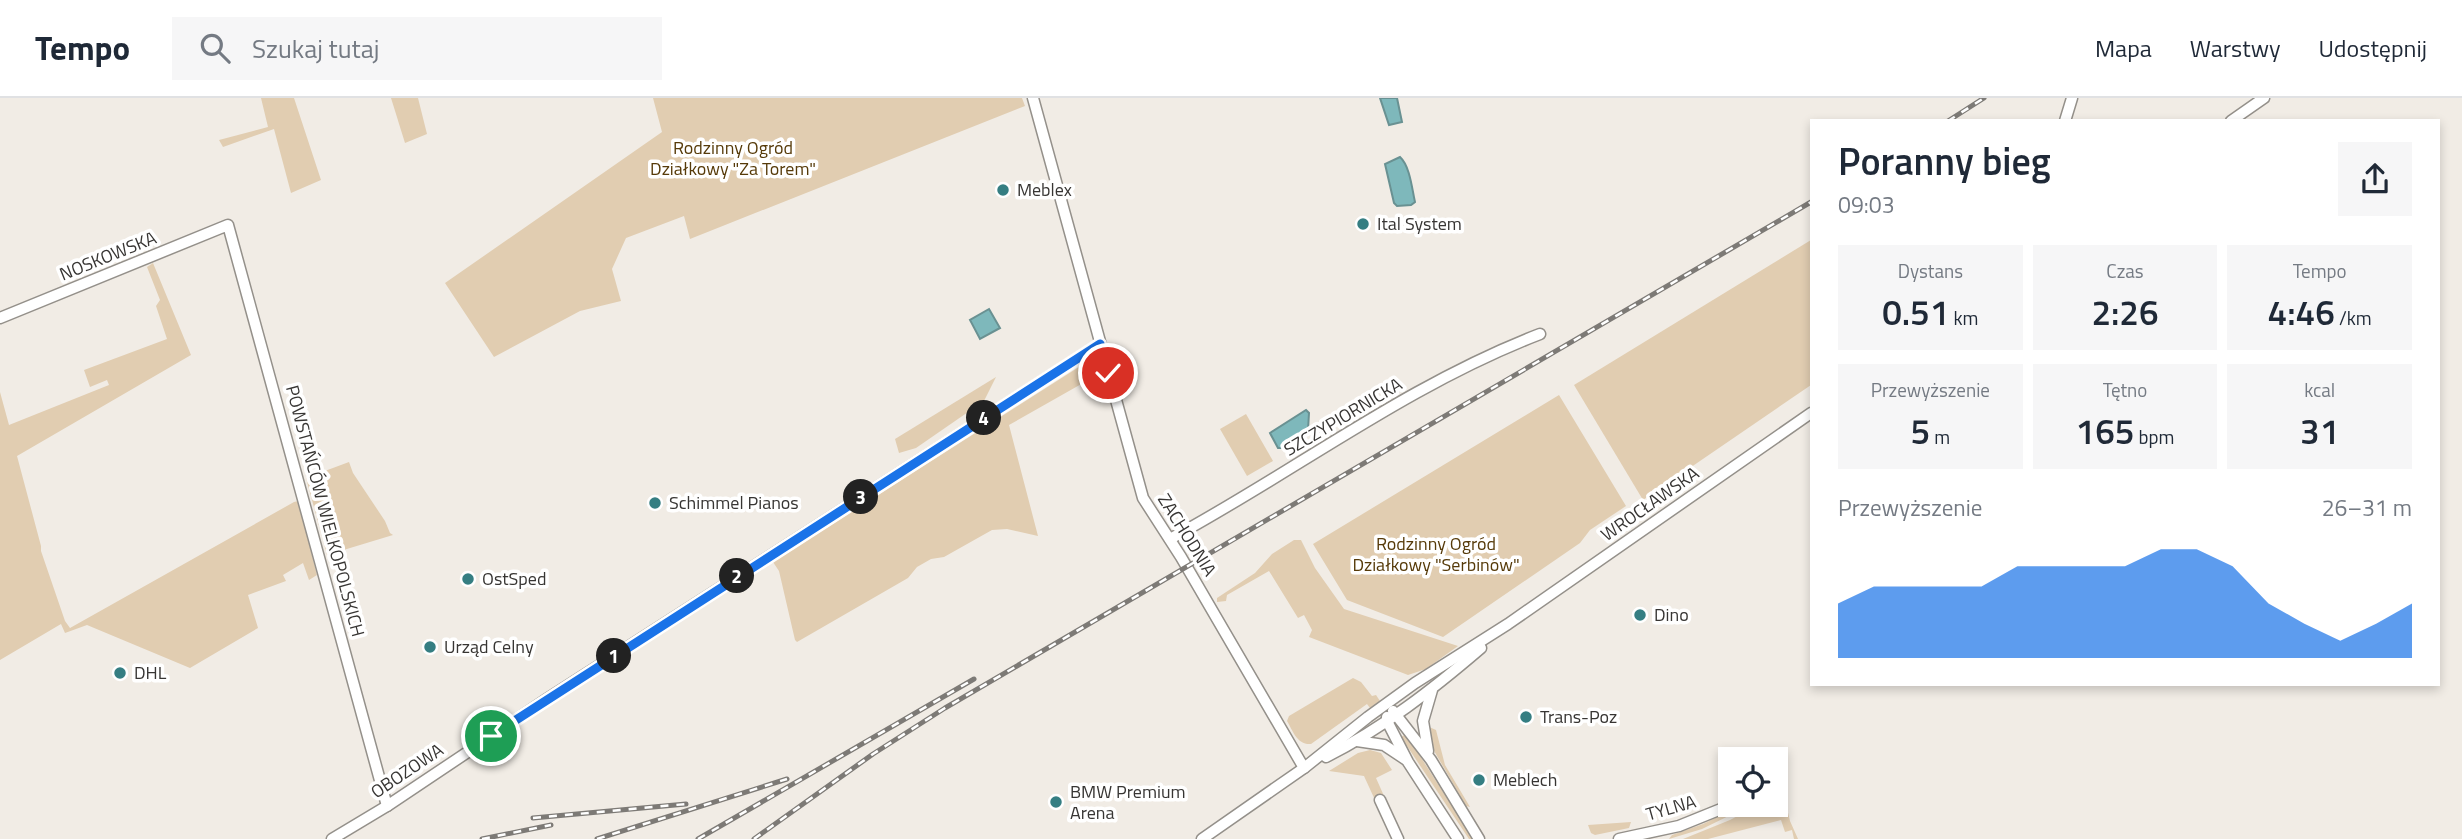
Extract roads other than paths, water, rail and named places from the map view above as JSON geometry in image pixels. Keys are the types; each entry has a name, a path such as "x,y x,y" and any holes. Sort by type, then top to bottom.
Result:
{"street":[{"name":"ZACHODNIA","path":"1033,98 1139,488 1153,516 1170,539 1304,768"},
{"path":"2066,119 2072,98"},
{"path":"2234,119 2264,98"},
{"name":"NOSKOWSKA","path":"0,318 228,225"},
{"name":"POWSTAŃCÓW WIELKOPOLSKICH","path":"228,225 387,806"},
{"name":"SZCZYPIORNICKA","path":"1170,539 1243,499 1401,402 1485,358 1540,334"},
{"name":"OBOZOWA","path":"332,839 1100,344"},
{"name":"WROCŁAWSKA","path":"1202,839 1304,768 1387,703 1508,624 1810,414"},
{"name":"WROCŁAWSKA","path":"1304,768 1357,741 1432,690 1508,624"},
{"path":"1431,760 1423,721 1432,690"},
{"path":"1387,703 1408,762 1458,839"},
{"path":"1392,718 1431,760 1479,839"},
{"path":"1357,741 1384,745 1408,762"},
{"path":"1380,800 1398,839"},
{"name":"TYLNA","path":"1619,839 1679,825 1718,810"}],"water":[{"path":"1380,98 1397,98 1402,122 1389,125"},
{"path":"1400,157 1410,178 1415,202 1411,205 1397,206 1394,203 1385,164"},
{"path":"989,309 1000,328 980,339 970,320"},
{"path":"1306,410 1309,413 1308,430 1278,448 1270,433"}],"railway":[{"path":"1951,119 1984,98"},
{"path":"754,839 873,754 945,708 1810,203"},
{"path":"698,839 974,679"},
{"path":"597,839 787,779"},
{"path":"533,818 686,804"},
{"path":"482,839 551,825"}],"place":[{"name":"Meblex","path":"1003,190"},
{"name":"Ital System","path":"1363,224"},
{"name":"Schimmel Pianos","path":"655,503"},
{"name":"OstSped","path":"468,579"},
{"name":"Dino","path":"1640,615"},
{"name":"Urząd Celny","path":"430,647"},
{"name":"DHL","path":"120,673"},
{"name":"Trans-Poz","path":"1526,717"},
{"name":"Meblech","path":"1479,780"},
{"name":"BMW Premium Arena","path":"1056,802"}],"park label":[{"name":"Rodzinny Ogród Działkowy \"Za Torem\"","path":"733,158"},
{"name":"Rodzinny Ogród Działkowy \"Serbinów\"","path":"1436,554"}]}
